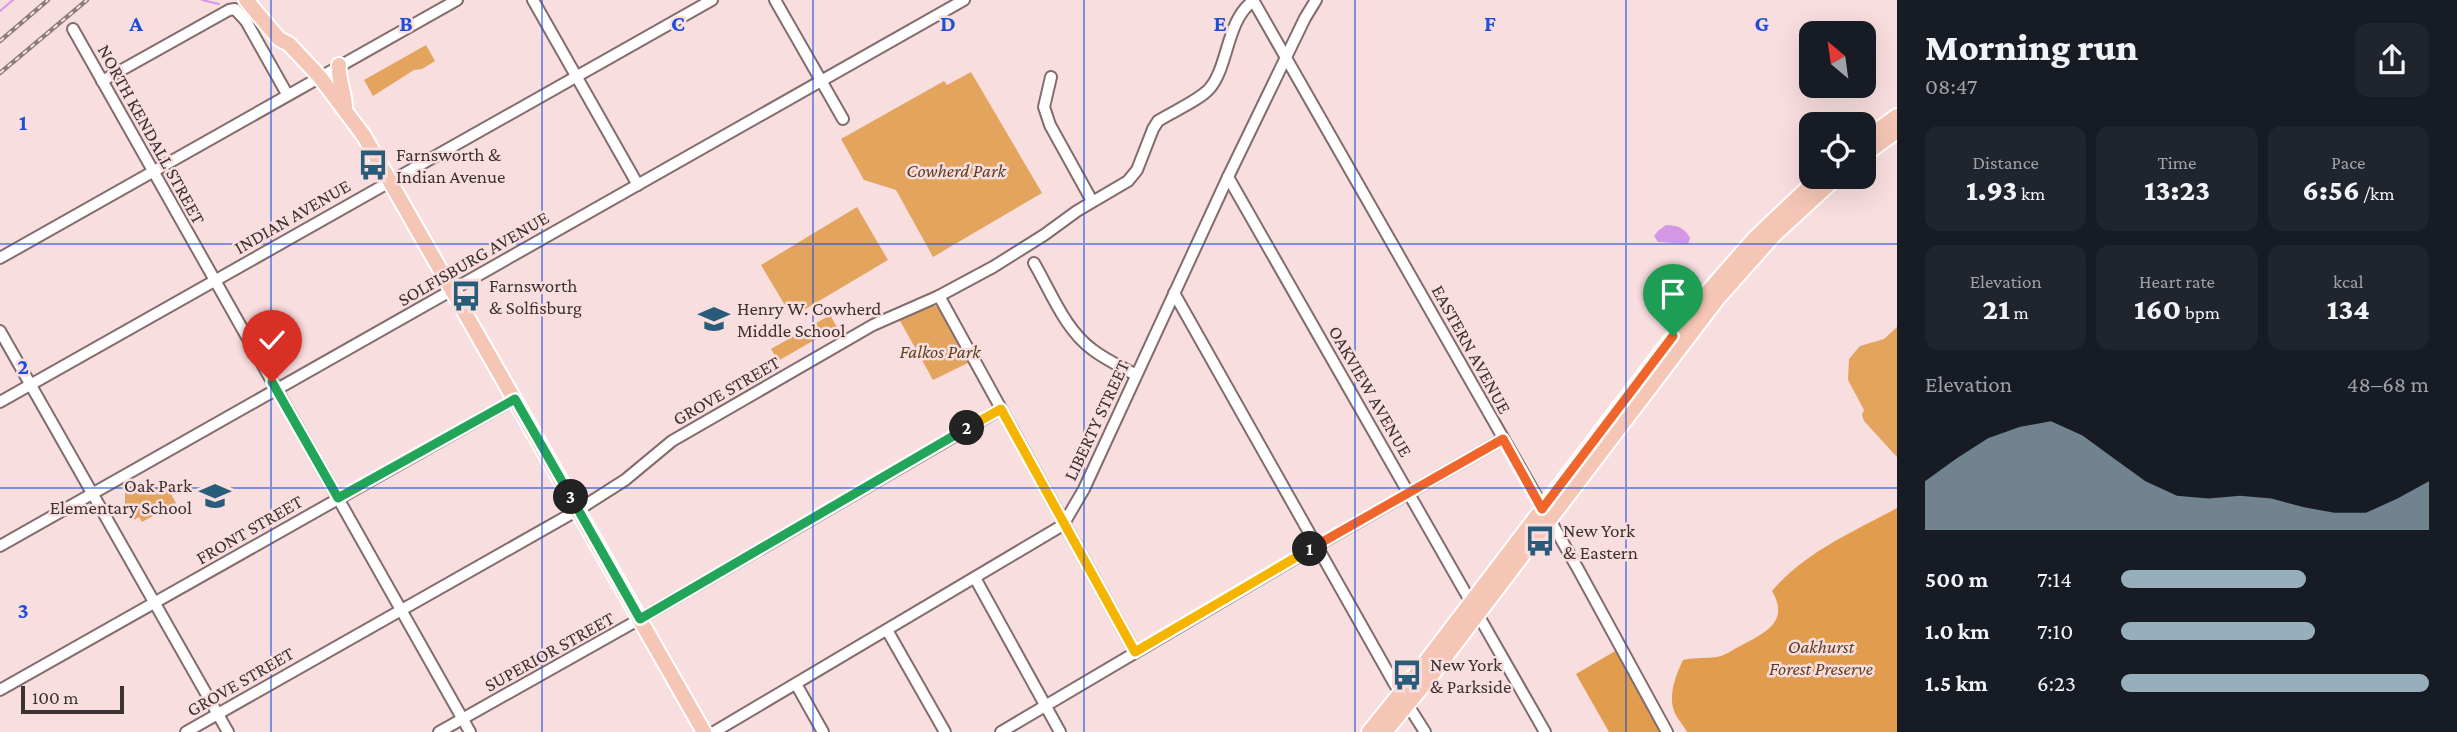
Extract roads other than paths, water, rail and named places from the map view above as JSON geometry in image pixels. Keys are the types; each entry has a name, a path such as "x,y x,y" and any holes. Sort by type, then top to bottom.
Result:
{"main road":[{"path":"246,0 265,16"},
{"path":"258,0 279,39 289,44 345,108 391,180 704,732"},
{"path":"340,65 338,74 345,92 345,108"},
{"path":"1876,131 1897,116"},
{"path":"1876,146 1897,131"},
{"path":"1385,732 1404,700 1546,514 1722,274 1772,220 1806,189"},
{"path":"1546,514 1718,298 1775,234 1824,189"},
{"path":"1369,732 1404,700"}],"street":[{"path":"0,258 318,76 457,0"},
{"path":"533,0 638,185"},
{"name":"INDIAN AVENUE","path":"0,402 712,0"},
{"path":"775,0 843,119"},
{"name":"SOLFISBURG AVENUE","path":"0,546 964,0"},
{"name":"EASTERN AVENUE","path":"1253,0 1667,732"},
{"name":"GROVE STREET","path":"186,732 578,510 625,480 672,440 873,325 939,296 1044,235 1092,201 1128,181 1137,170 1158,121 1210,89 1238,19 1253,0"},
{"name":"LIBERTY STREET","path":"714,732 1063,525 1084,489 1228,177 1316,0"},
{"path":"102,81 235,9 246,21 287,94"},
{"name":"NORTH KENDALL STREET","path":"73,29 470,732"},
{"path":"1051,77 1044,107 1050,125 1092,201"},
{"name":"OAKVIEW AVENUE","path":"1228,177 1545,732"},
{"path":"1034,263 1082,341 1108,360 1136,375"},
{"path":"1174,293 1404,700 1425,732"},
{"path":"939,296 1135,652"},
{"path":"0,331 228,732"},
{"name":"FRONT STREET","path":"0,690 515,399"},
{"name":"SUPERIOR STREET","path":"439,732 640,619 1001,409"},
{"path":"1001,732 1503,439"},
{"path":"975,578 1060,732"},
{"path":"887,630 945,732"},
{"path":"796,684 823,732"}],"waterway":[{"path":"0,11 13,0"},
{"path":"202,0 219,4"}],"railway":[{"path":"0,41 48,0"},
{"path":"0,73 87,0"}],"place":[{"name":"Farnsworth & Indian Avenue","path":"373,165"},
{"name":"Farnsworth & Solfisburg","path":"466,296"},
{"name":"Henry W. Cowherd Middle School","path":"714,319"},
{"name":"Oak Park Elementary School","path":"215,496"},
{"name":"New York & Eastern","path":"1540,541"},
{"name":"New York & Parkside","path":"1407,675"}],"park label":[{"name":"Cowherd Park","path":"956,170"},
{"name":"Falkos Park","path":"940,351"},
{"name":"Oakhurst Forest Preserve","path":"1821,657"}]}
